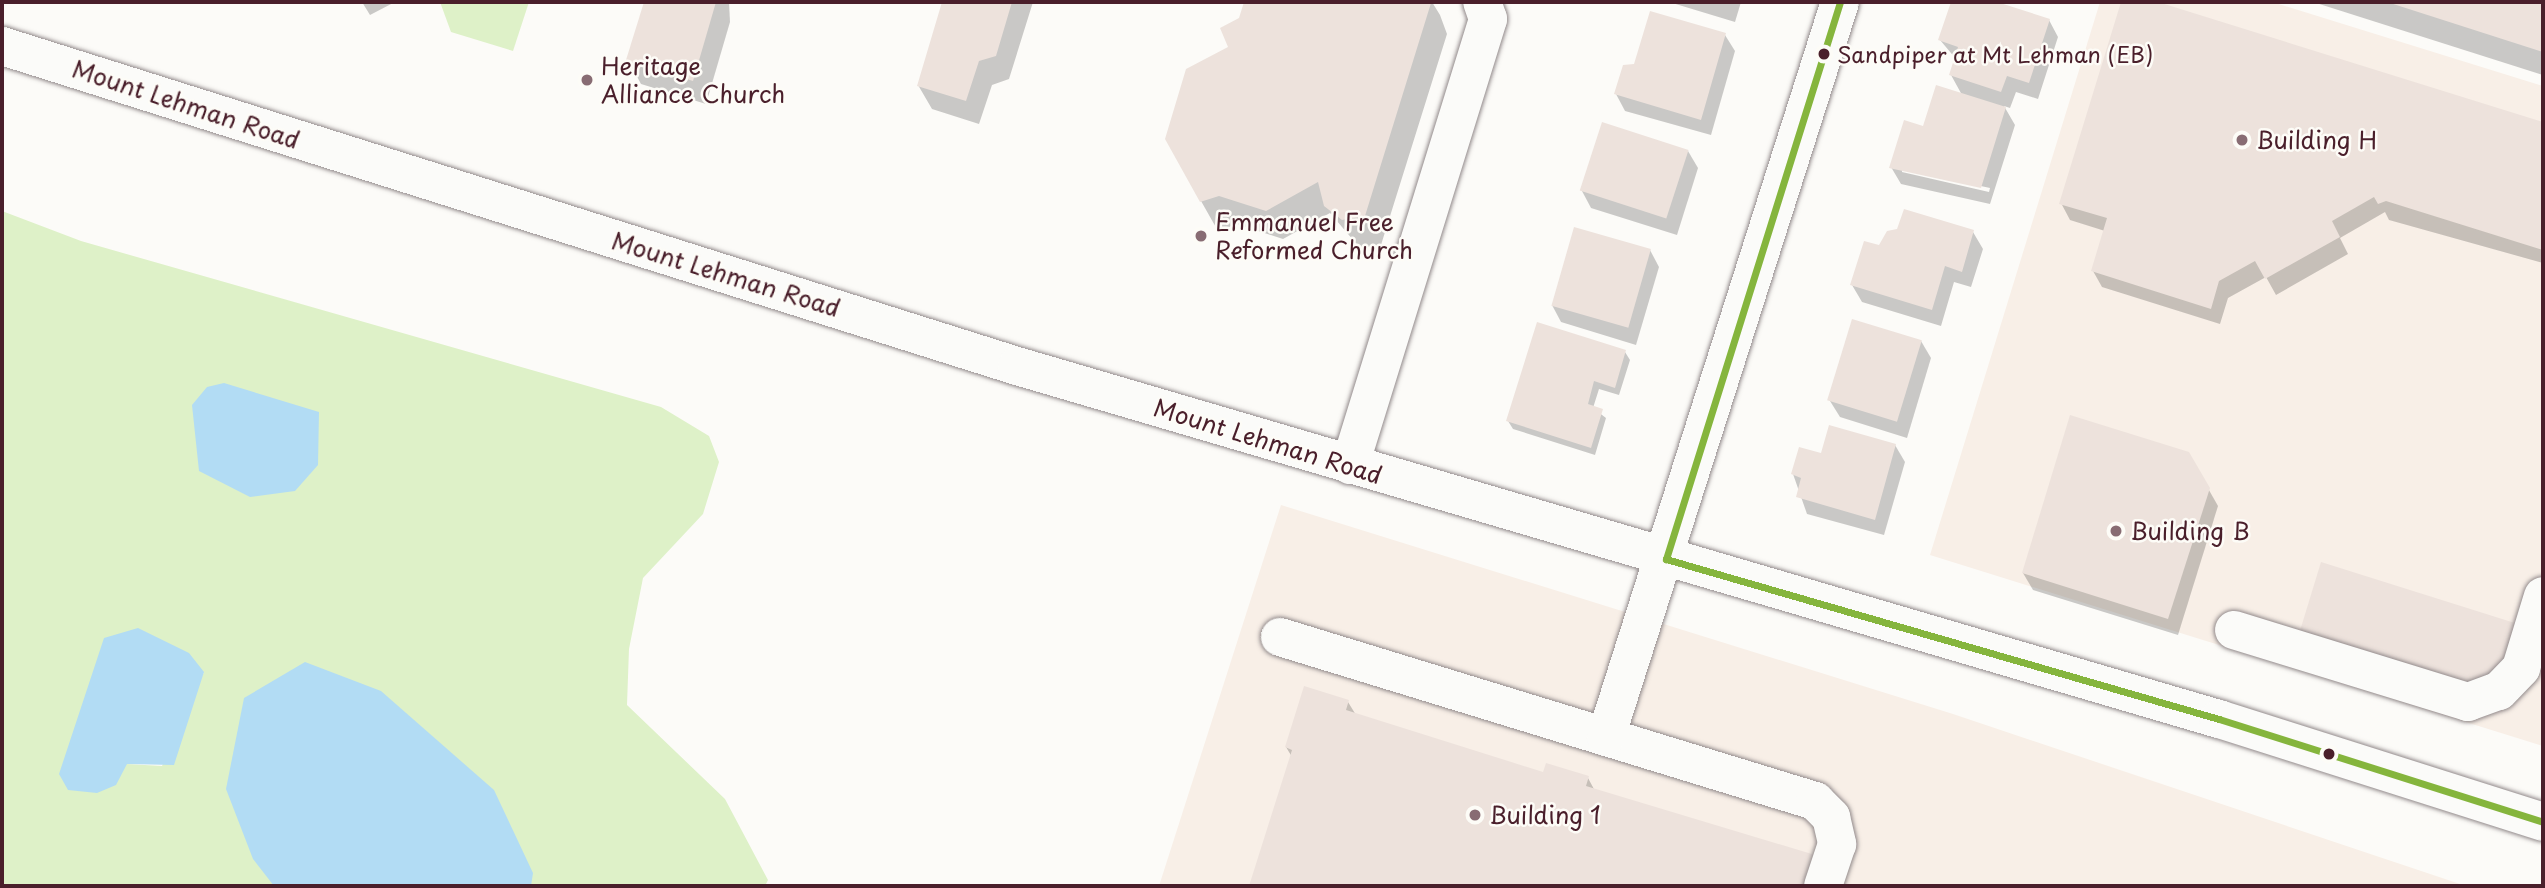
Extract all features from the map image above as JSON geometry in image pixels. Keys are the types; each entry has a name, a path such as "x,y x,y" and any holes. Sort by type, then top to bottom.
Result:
{"main road":[{"path":"1350,465 1488,19 1482,2"},
{"path":"1606,737 1665,559 1840,2"},
{"name":"Mount Lehman Road","path":"2,46 1350,465 2219,719 2542,819"},
{"path":"2234,630 2468,702 2499,691 2521,668 2543,596"},
{"path":"1280,637 1815,801 1831,817 1837,845 1823,886"}],"shaded area":[{"path":"2100,2 2272,2 2543,86 2543,746 1930,555"},
{"path":"1281,505 1953,714 2466,886 1159,886"}],"green space":[{"path":"440,2 529,2 513,51 451,32"},
{"path":"2,211 81,241 661,407 709,436 719,462 703,514 643,578 629,649 627,705 725,799 768,880 765,886 2,886","holes":["204,672 162,766 127,764"]}],"water":[{"path":"224,383 319,412 318,465 295,491 250,497 199,471 192,405 207,387"},
{"path":"138,628 189,653 204,672 174,765 127,764 116,785 97,793 68,790 59,774 104,638"},
{"path":"305,662 381,691 494,790 533,873 531,886 274,886 253,859 226,789 244,698"}],"building":[{"path":"644,2 716,2 693,81 626,60"},
{"path":"942,2 1012,2 996,56 979,61 966,101 917,86"},
{"path":"1244,2 1431,3 1365,216 1342,220 1324,206 1318,182 1266,211 1219,196 1200,202 1165,139 1186,69 1228,47 1220,28 1239,18"},
{"path":"1951,2 1997,2 2050,19 2029,83 2007,76 2001,92 1949,75 1958,47 1938,40"},
{"name":"Building H","path":"2121,2 2158,2 2543,122 2543,250 2386,201 2378,204 2374,197 2332,221 2340,237 2265,279 2255,261 2219,281 2211,309 2091,271 2107,218 2059,204"},
{"path":"2387,2 2543,2 2543,52"},
{"path":"1650,11 1726,33 1701,120 1614,94 1623,65 1634,64"},
{"path":"1936,85 2006,107 1981,188 1889,168 1904,120 1923,126"},
{"path":"1602,122 1689,150 1666,219 1580,190"},
{"path":"1904,209 1974,230 1962,272 1945,266 1932,310 1850,285 1864,241 1879,245 1887,231 1897,229"},
{"path":"1574,227 1651,249 1628,328 1551,306"},
{"path":"1852,319 1922,340 1897,422 1827,400"},
{"path":"1537,322 1626,350 1615,388 1594,381 1588,404 1603,409 1591,448 1506,421"},
{"name":"Building B","path":"2070,415 2189,452 2210,488 2168,619 2022,573"},
{"path":"1829,425 1896,444 1875,520 1796,497 1801,478 1791,474 1799,447 1821,453"},
{"path":"2321,562 2518,624 2504,670 2472,689 2299,634"},
{"name":"Building 1","path":"1304,686 1349,700 1346,710 1543,772 1546,763 1589,776 1586,786 1825,858 1816,886 1249,886 1292,750 1285,747"}],"transit line":[{"name":"1","path":"1840,2 1666,559 2219,719 2543,822"}],"place":[{"name":"Sandpiper at Mt Lehman (EB)","path":"1824,54"},
{"name":"Heritage Alliance Church","path":"587,80"},
{"name":"Building H","path":"2242,140"},
{"name":"Emmanuel Free Reformed Church","path":"1201,236"},
{"name":"Building B","path":"2116,531"},
{"name":"Building 1","path":"1475,815"}]}
